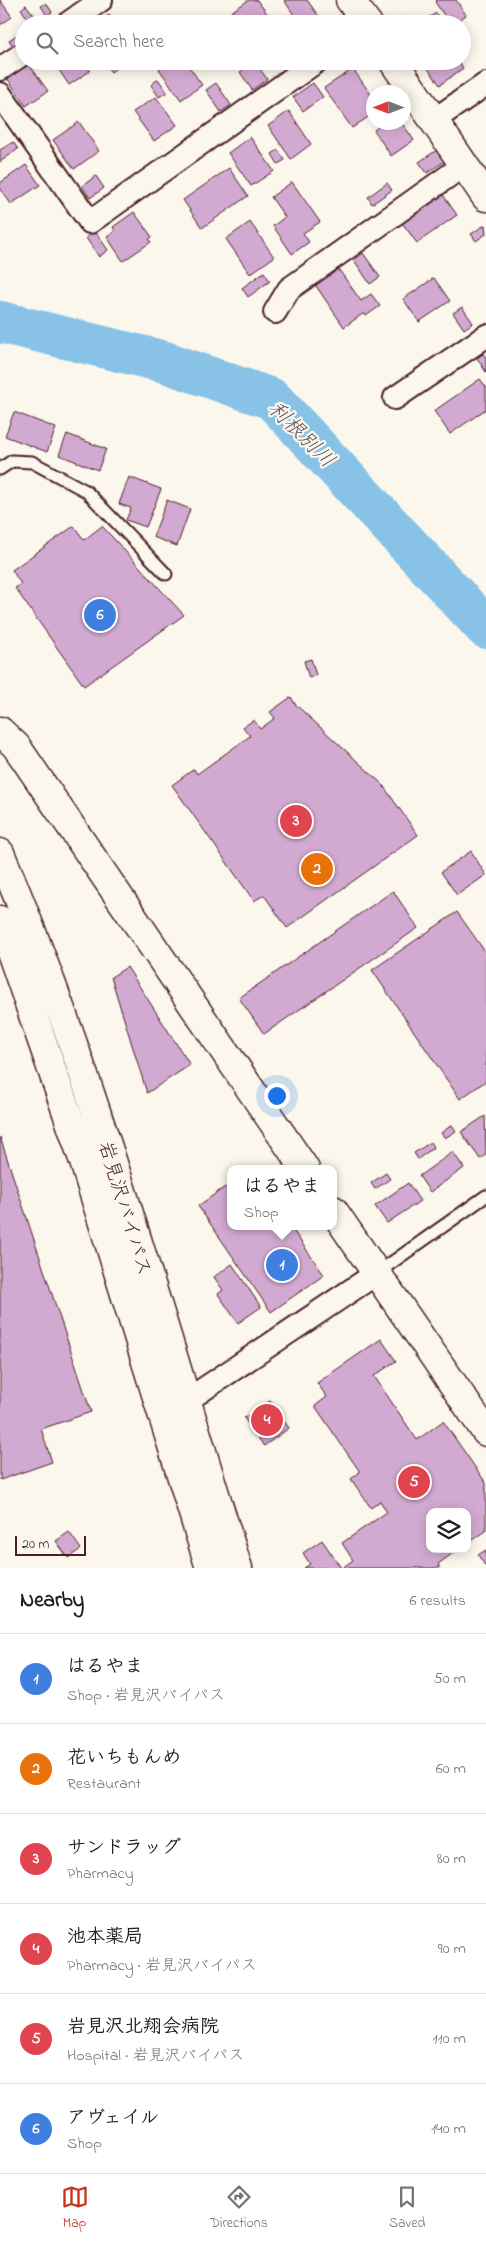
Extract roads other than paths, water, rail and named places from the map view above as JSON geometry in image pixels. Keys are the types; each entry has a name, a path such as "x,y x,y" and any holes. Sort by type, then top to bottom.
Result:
{"main road":[{"path":"399,70 486,197"},
{"path":"0,731 16,746 302,1165"},
{"name":"岩見沢バイパス","path":"0,853 31,927 111,1157 238,1568"},
{"name":"岩見沢バイパス","path":"0,920 84,1162 210,1568"},
{"path":"337,1216 486,1432"}],"street":[{"path":"79,15 101,0"},
{"path":"0,70 15,59"},
{"path":"0,94 90,222 304,70"},
{"path":"434,120 486,84"},
{"path":"275,312 289,289 464,165"},
{"path":"395,398 486,336"},
{"path":"162,1416 186,1402 377,1273"}],"lane":[{"path":"0,469 12,461 32,462 86,491 166,574"},
{"path":"377,1273 486,1196"}],"waterway":[{"name":"利根別川","path":"0,322 165,362 272,399 486,628"}],"place":[{"name":"アヴェイル","path":"100,615"},
{"name":"サンドラッグ","path":"296,821"},
{"name":"花いちもんめ","path":"317,869"},
{"name":"はるやま","path":"282,1265"},
{"name":"池本薬局","path":"267,1420"},
{"name":"岩見沢北翔会病院","path":"414,1482"}]}
